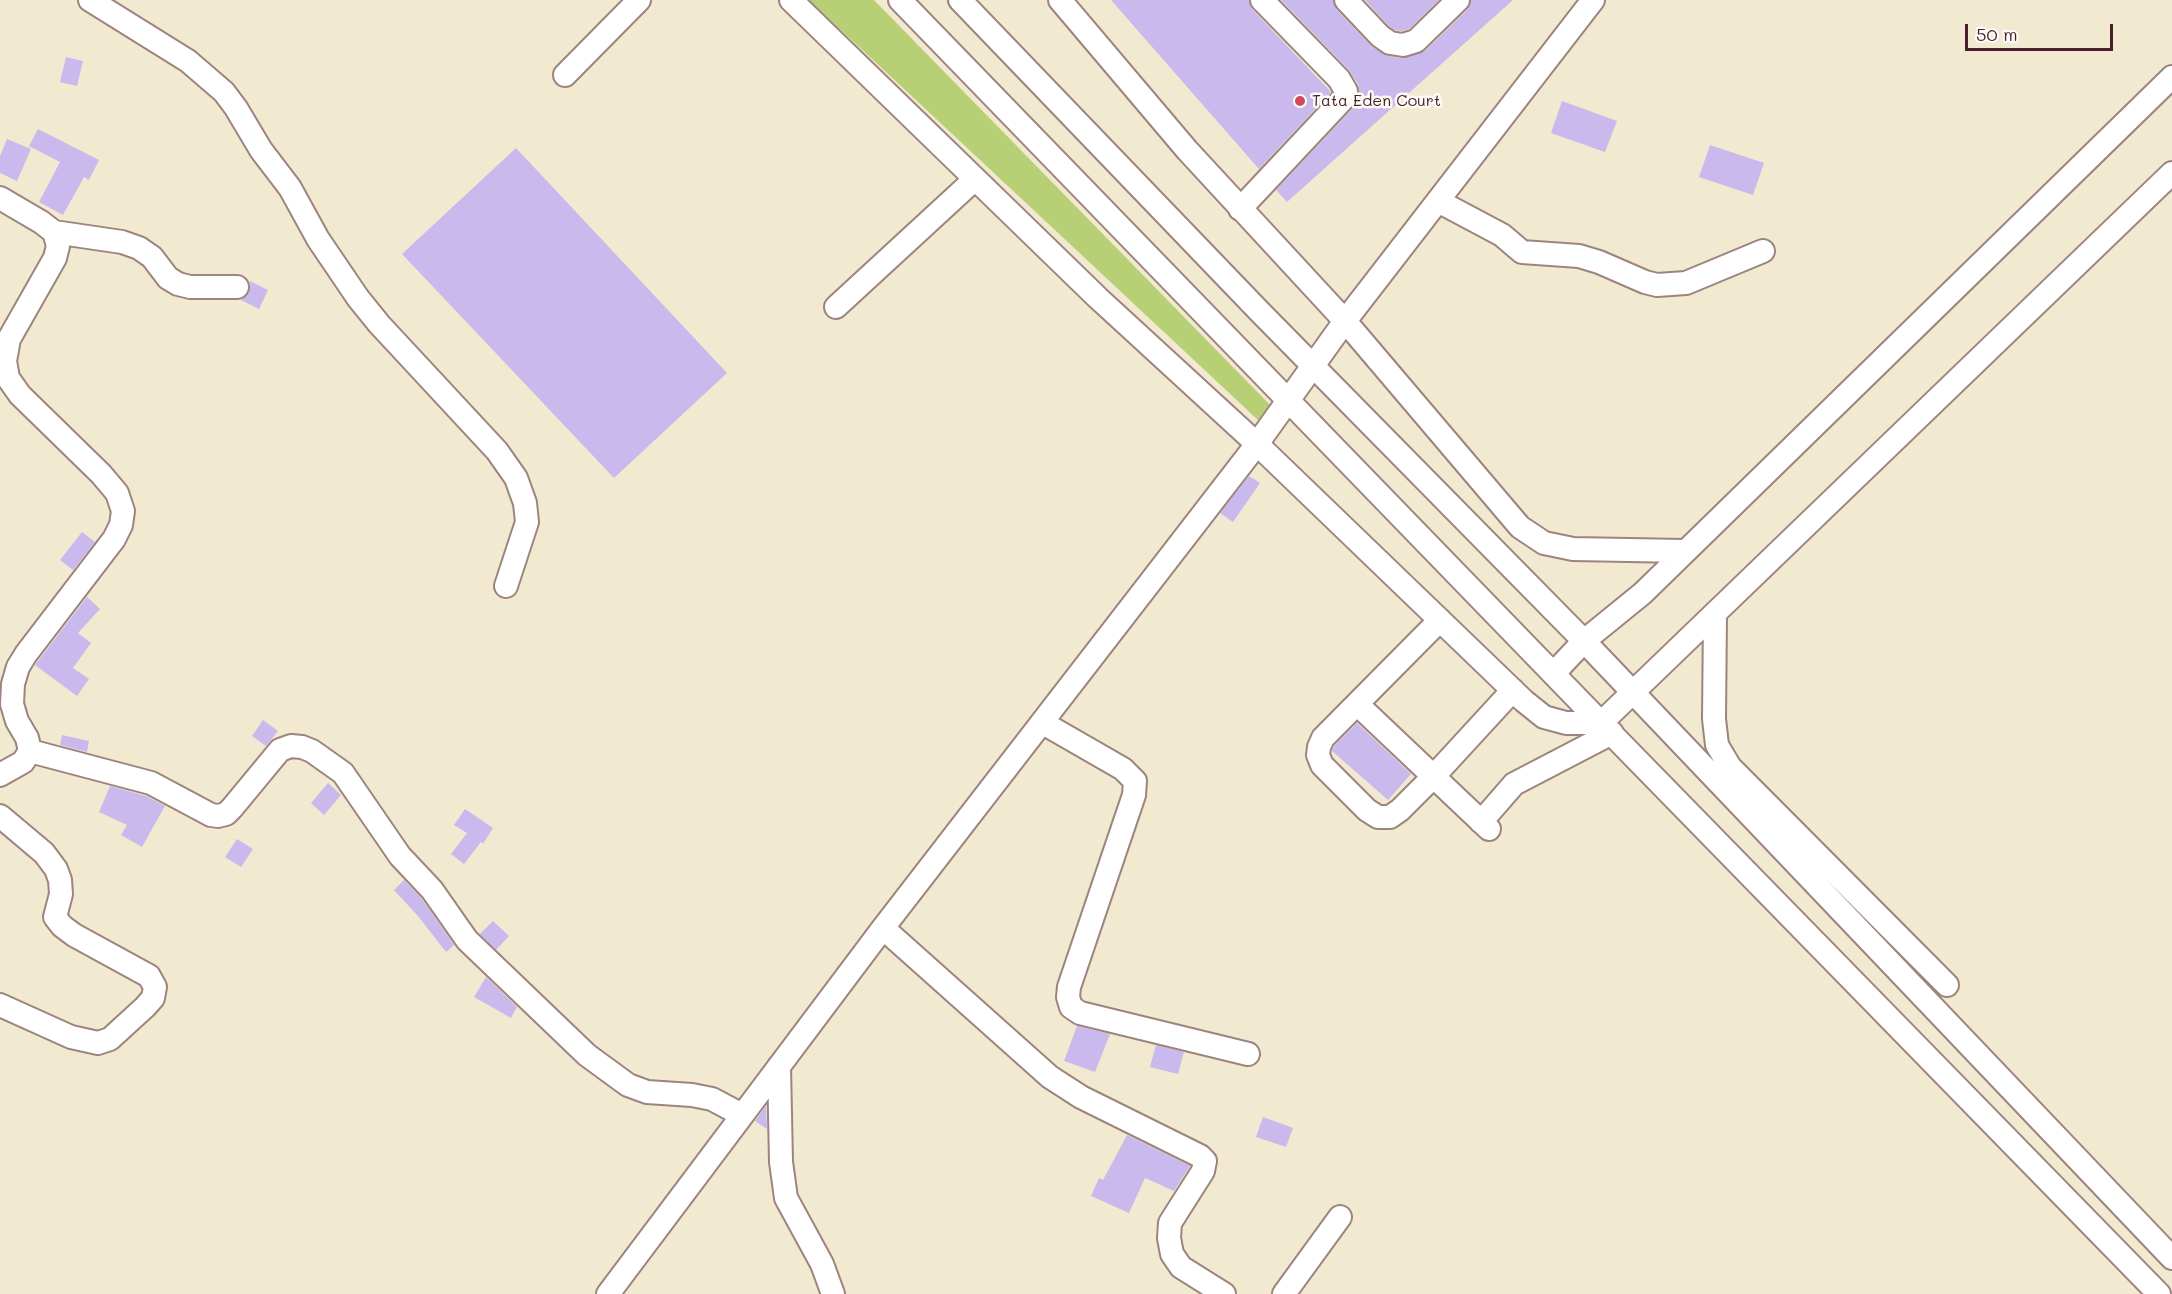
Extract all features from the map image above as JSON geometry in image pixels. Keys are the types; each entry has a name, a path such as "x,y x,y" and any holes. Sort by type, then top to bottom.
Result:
{"street":[{"path":"90,0 188,62 224,92 261,150 290,188 318,239 358,298 379,324 497,451 516,478 525,502 527,522 506,586"},
{"path":"565,75 639,0"},
{"path":"791,0 1098,298 1257,444 1513,690 1544,717 1566,723 1606,728"},
{"path":"900,0 2159,1294"},
{"path":"960,0 1260,312 1584,641 2172,1258"},
{"path":"1060,0 1187,150 1345,321 1520,527 1544,543 1573,549 1684,551"},
{"path":"1240,209 1345,97 1346,91 1340,79 1263,0"},
{"path":"1346,0 1380,36 1390,43 1403,45 1416,41 1458,0"},
{"path":"608,1294 883,928 1289,402 1345,321 1593,0"},
{"path":"1554,673 1584,641 1643,593 2172,77"},
{"path":"1357,704 1485,825 1514,784 1606,728 1633,692 2172,173"},
{"path":"836,308 975,178"},
{"path":"0,198 54,232 122,242 139,248 152,257 168,278 178,284 189,287 237,287"},
{"path":"1438,201 1502,236 1522,252 1579,256 1657,285 1686,284 1763,251"},
{"path":"0,775 23,762 30,751 27,738 17,721 12,704 13,684 18,667 114,539 121,525 123,511 117,493 101,474 20,395 8,378 4,340 55,258 58,246 54,232"},
{"path":"1715,615 1714,719 1717,745 1730,767 1947,985"},
{"path":"1440,620 1323,738 1318,755 1322,765 1367,810 1378,817 1390,817 1400,810 1513,690"},
{"path":"1043,723 1123,769 1135,781 1134,795 1069,987 1068,998 1071,1007 1080,1013 1248,1054"},
{"path":"30,751 151,783 211,815 218,816 226,814 232,808 280,750 291,746 312,751 343,772 400,856 432,890 466,940 587,1055 628,1085 647,1092 692,1095 712,1100 742,1115"},
{"path":"0,816 44,853 56,868 61,894 54,917 62,926 74,935 149,976 155,987 153,998 145,1007 110,1039 98,1043 71,1037 0,1005"},
{"path":"883,928 1050,1077 1081,1098 1200,1156 1205,1161 1203,1170 1170,1223 1169,1238 1172,1254 1181,1267 1224,1294"},
{"path":"779,1066 782,1162 786,1198 822,1264 833,1294"},
{"path":"1284,1294 1340,1217"}],"green space":[{"path":"809,0 874,0 1272,407 1258,420"}],"building":[{"path":"1111,0 1249,0 1252,9 1331,92 1259,169"},
{"path":"1281,0 1333,0 1336,9 1372,47 1387,56 1401,58 1425,51 1467,10 1471,0 1513,0 1287,202 1276,190 1355,106 1359,92 1358,84 1349,70"},
{"path":"1365,0 1439,0 1409,29 1402,31 1389,26"},
{"path":"66,57 83,61 77,86 60,82"},
{"path":"1562,101 1617,121 1605,152 1551,133"},
{"path":"38,129 99,160 89,180 84,177 63,215 39,202 60,162 29,146"},
{"path":"7,139 31,149 17,181 0,173 0,156"},
{"path":"1710,145 1764,163 1753,195 1699,177"},
{"path":"516,148 727,373 614,478 402,254"},
{"path":"250,281 268,290 259,309 241,300 249,293"},
{"path":"1249,476 1260,483 1233,522 1220,513"},
{"path":"82,532 95,542 73,570 60,560"},
{"path":"87,597 100,609 78,633 91,643 73,668 89,679 77,696 35,665"},
{"path":"263,720 278,731 266,746 252,736"},
{"path":"1357,723 1411,774 1388,800 1332,751 1334,746"},
{"path":"62,735 89,741 87,752 60,745"},
{"path":"328,783 341,795 324,815 311,803"},
{"path":"110,786 146,796 165,806 142,847 121,835 127,825 99,812"},
{"path":"465,809 493,828 483,844 481,842 464,864 451,854 467,833 454,825"},
{"path":"237,839 253,849 241,867 225,857"},
{"path":"404,880 422,899 454,945 446,952 394,890"},
{"path":"493,921 509,936 496,950 480,934"},
{"path":"486,977 517,1007 511,1018 474,997"},
{"path":"1077,1026 1110,1034 1095,1072 1064,1061"},
{"path":"1156,1045 1184,1052 1178,1074 1150,1067"},
{"path":"766,1106 767,1129 755,1121"},
{"path":"1263,1117 1293,1128 1286,1147 1256,1137"},
{"path":"1127,1135 1190,1166 1174,1191 1145,1178 1129,1213 1091,1196 1099,1178 1103,1180"}],"place":[{"name":"Tata Eden Court","path":"1300,101"}]}
